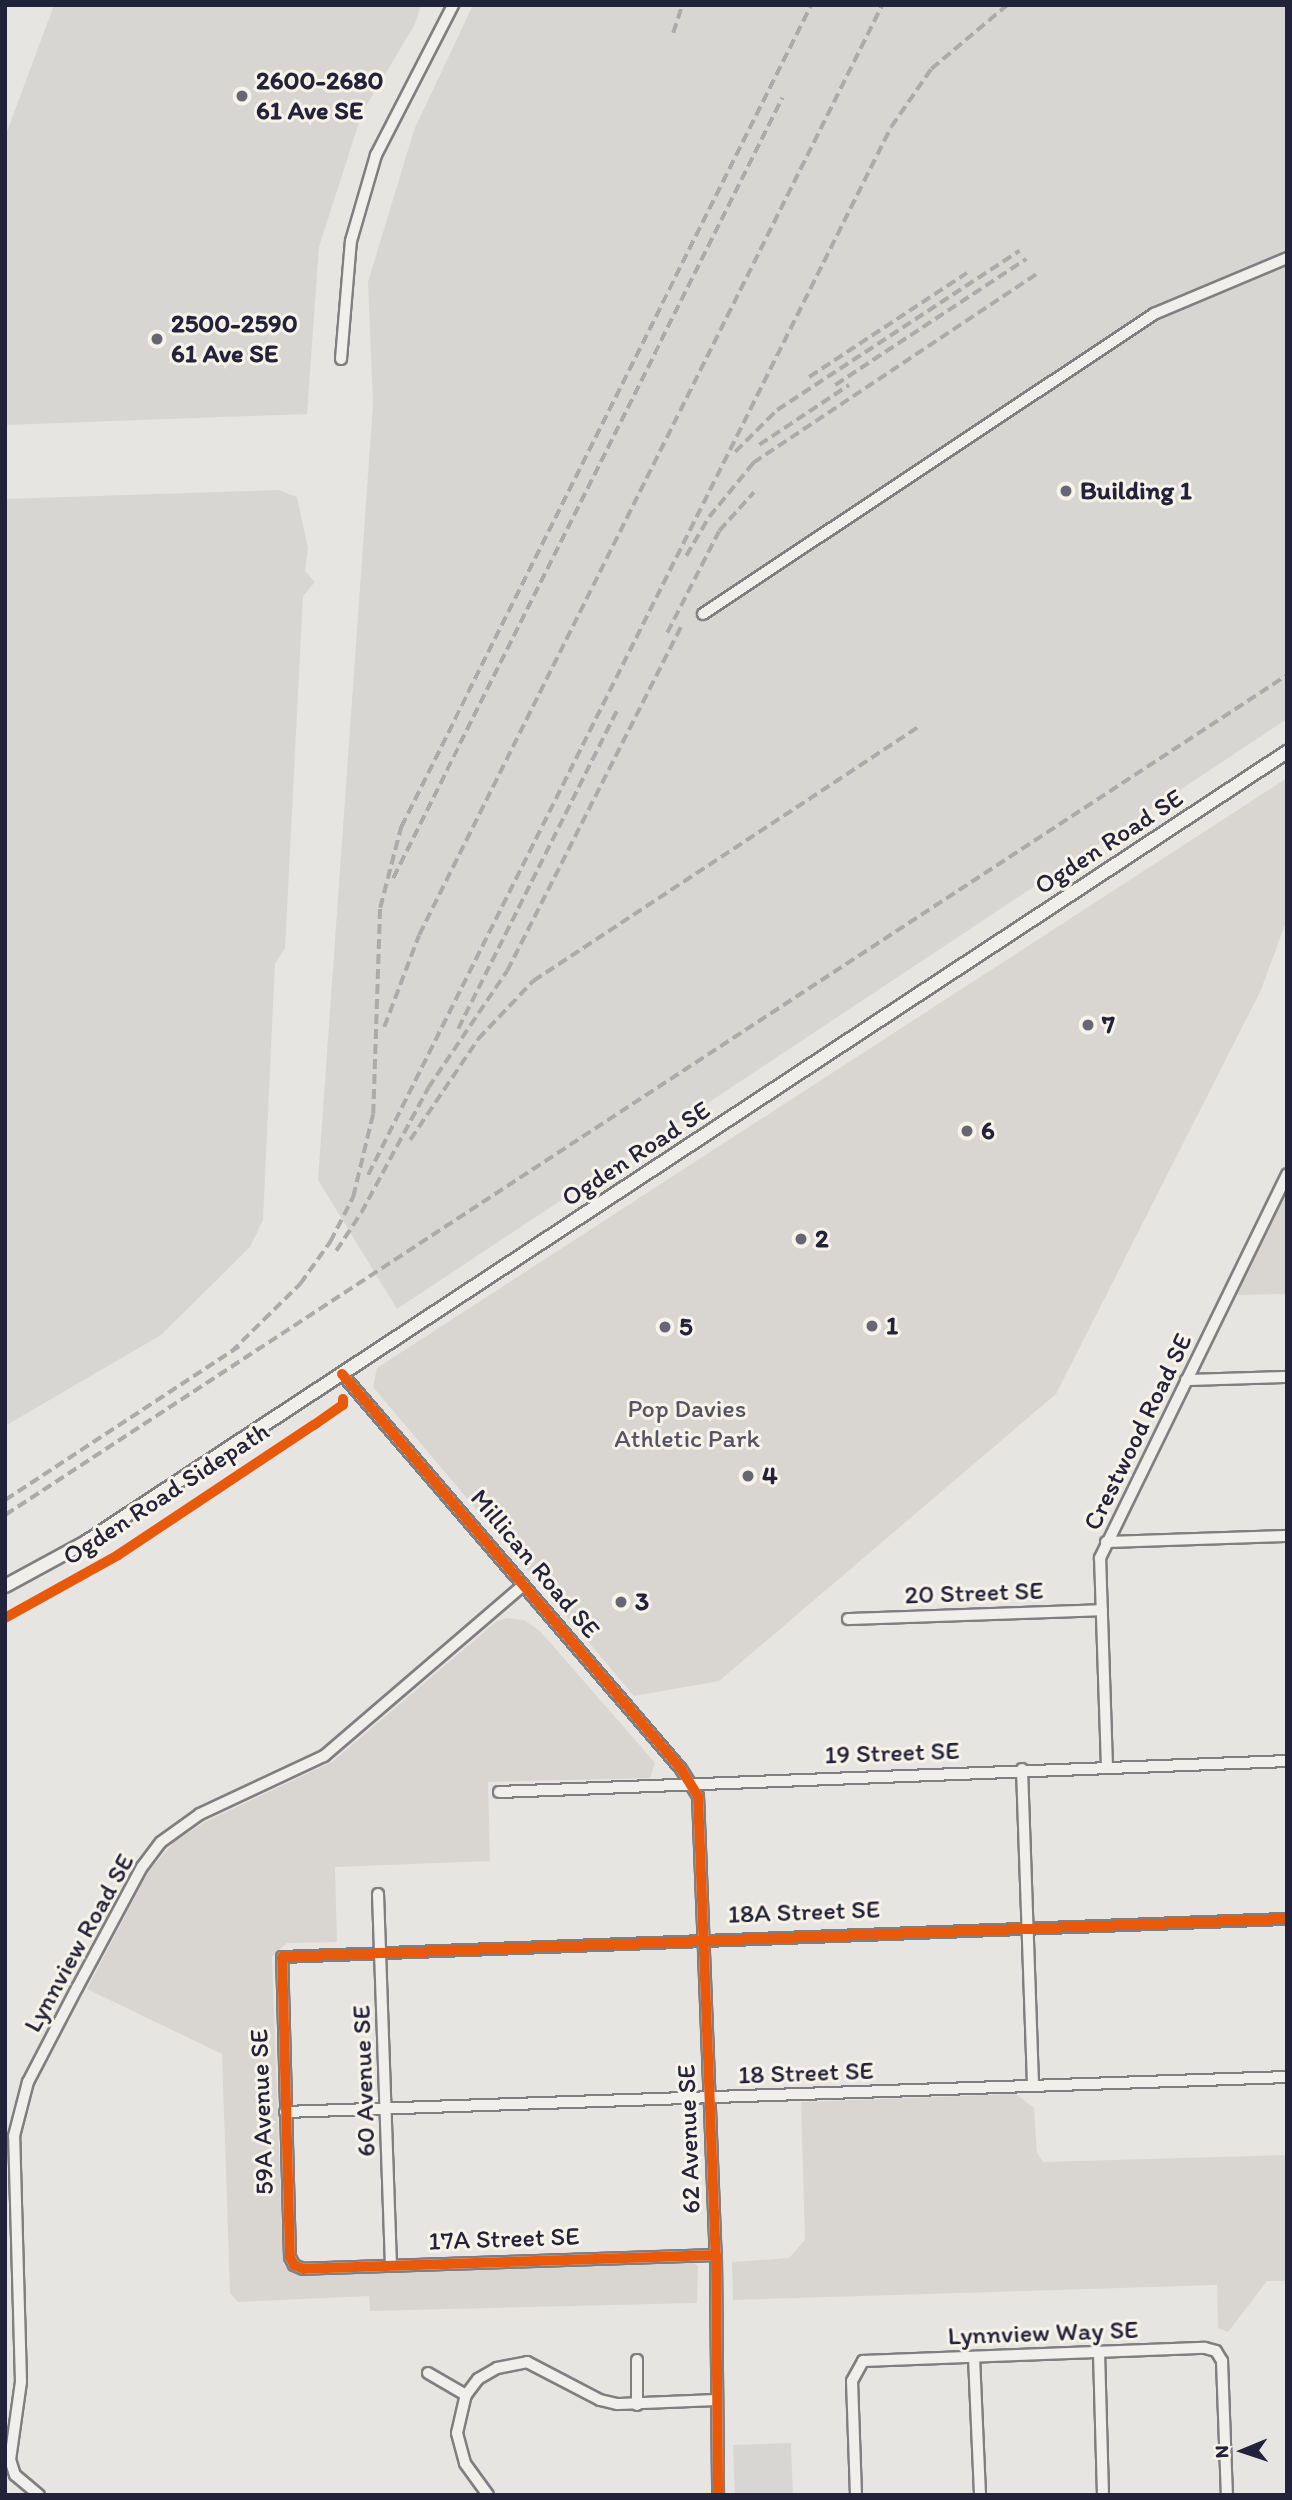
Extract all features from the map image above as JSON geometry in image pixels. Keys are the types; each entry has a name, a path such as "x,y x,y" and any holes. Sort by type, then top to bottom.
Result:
{"street":[{"path":"341,359 351,241 376,155 453,5"},
{"path":"703,614 1154,314 1287,258"},
{"name":"Ogden Road SE","path":"5,1586 86,1542 1287,752"},
{"name":"Crestwood Road SE","path":"1107,1767 1100,1558 1287,1174"},
{"name":"Millican Road SE","path":"342,1374 692,1783"},
{"path":"1186,1380 1287,1377"},
{"path":"1106,1542 1287,1536"},
{"name":"Lynnview Road SE","path":"39,2495 15,2475 10,2460 21,2382 14,2136 27,2082 142,1867 161,1842 200,1814 324,1756 522,1586"},
{"name":"20 Street SE","path":"848,1619 1102,1610"},
{"name":"19 Street SE","path":"499,1792 1022,1769 1287,1761"},
{"path":"1022,1769 1033,2085"},
{"name":"62 Avenue SE","path":"692,1783 699,1811 716,2255 718,2495"},
{"name":"60 Avenue SE","path":"378,1894 391,2266"},
{"name":"18A Street SE","path":"282,1957 380,1951 1287,1919"},
{"name":"59A Avenue SE","path":"282,1957 290,2257 294,2265"},
{"name":"18 Street SE","path":"285,2112 1287,2077"},
{"name":"17A Street SE","path":"294,2265 391,2266 716,2255"},
{"name":"Lynnview Way SE","path":"856,2495 852,2381 857,2365 872,2358 1205,2348 1220,2355 1227,2495"},
{"path":"1098,2353 1103,2495"},
{"path":"974,2357 980,2495"},
{"path":"636,2360 637,2405"},
{"path":"486,2494 460,2448 458,2420 466,2395 478,2379 497,2368 527,2362 600,2400 637,2405 717,2400"},
{"path":"428,2373 466,2395"}],"shaded area":[{"path":"54,5 421,5 415,24 362,113 319,247 307,414 5,425 5,137"},
{"path":"473,5 1287,5 1287,719 397,1309 318,1180 373,404 368,282 414,130"},
{"path":"279,490 297,497 308,548 305,571 315,582 303,596 285,949 275,963 263,1220 250,1247 161,1335 5,1426 5,499"},
{"path":"791,2443 793,2495 735,2495 733,2445"}],"green space":[{"name":"Pop Davies Athletic Park","path":"1287,778 1287,919 1261,990 1056,1394 719,1681 634,1696 373,1387 377,1368"},
{"path":"1287,1191 1287,1294 1236,1295"},
{"path":"508,1618 524,1620 540,1631 655,1763 650,1778 488,1782 490,1861 335,1867 337,1942 287,1943 272,1956 283,2264 297,2275 693,2262 698,2266 697,2303 370,2311 369,2296 238,2302 230,2293 222,2054 87,1989 148,1872 174,1842 205,1822 332,1762 497,1621"},
{"path":"1016,2094 1034,2108 1037,2153 1043,2162 1287,2155 1287,2281 1267,2281 1228,2332 1218,2328 1217,2285 733,2300 732,2262 789,2258 805,2240 801,2102"}],"railway":[{"path":"673,33 682,5"},
{"path":"231,1352 300,1284 330,1242 353,1197 373,1114 380,908 401,827 811,5"},
{"path":"384,1027 419,935 882,5"},
{"path":"368,1175 891,127 931,69 1007,5"},
{"path":"393,878 782,98"},
{"path":"735,452 777,410 1019,251"},
{"path":"835,385 1026,259"},
{"path":"809,377 967,273"},
{"path":"686,556 709,517 753,463 1036,274"},
{"path":"759,445 849,385"},
{"path":"667,633 719,531 754,492"},
{"path":"336,1251 361,1213 428,1088 507,971 683,623"},
{"path":"5,1515 1287,675"},
{"path":"458,1029 617,710"},
{"path":"410,1140 478,1039 533,981 918,727"},
{"path":"5,1500 239,1346"}],"cycle path":[{"path":"342,1374 681,1769 698,1796 716,2255 718,2495"},
{"name":"Ogden Road Sidepath","path":"5,1618 118,1555 343,1405 343,1399"},
{"path":"716,2255 303,2269 294,2265 290,2257 282,1957 1287,1919"}],"place":[{"name":"2600-2680 61 Ave SE","path":"242,96"},
{"name":"2500-2590 61 Ave SE","path":"157,339"},
{"name":"Building 1","path":"1066,491"},
{"name":"7","path":"1088,1025"},
{"name":"6","path":"967,1131"},
{"name":"2","path":"801,1239"},
{"name":"1","path":"872,1326"},
{"name":"5","path":"665,1327"},
{"name":"4","path":"748,1476"},
{"name":"3","path":"621,1602"}]}
